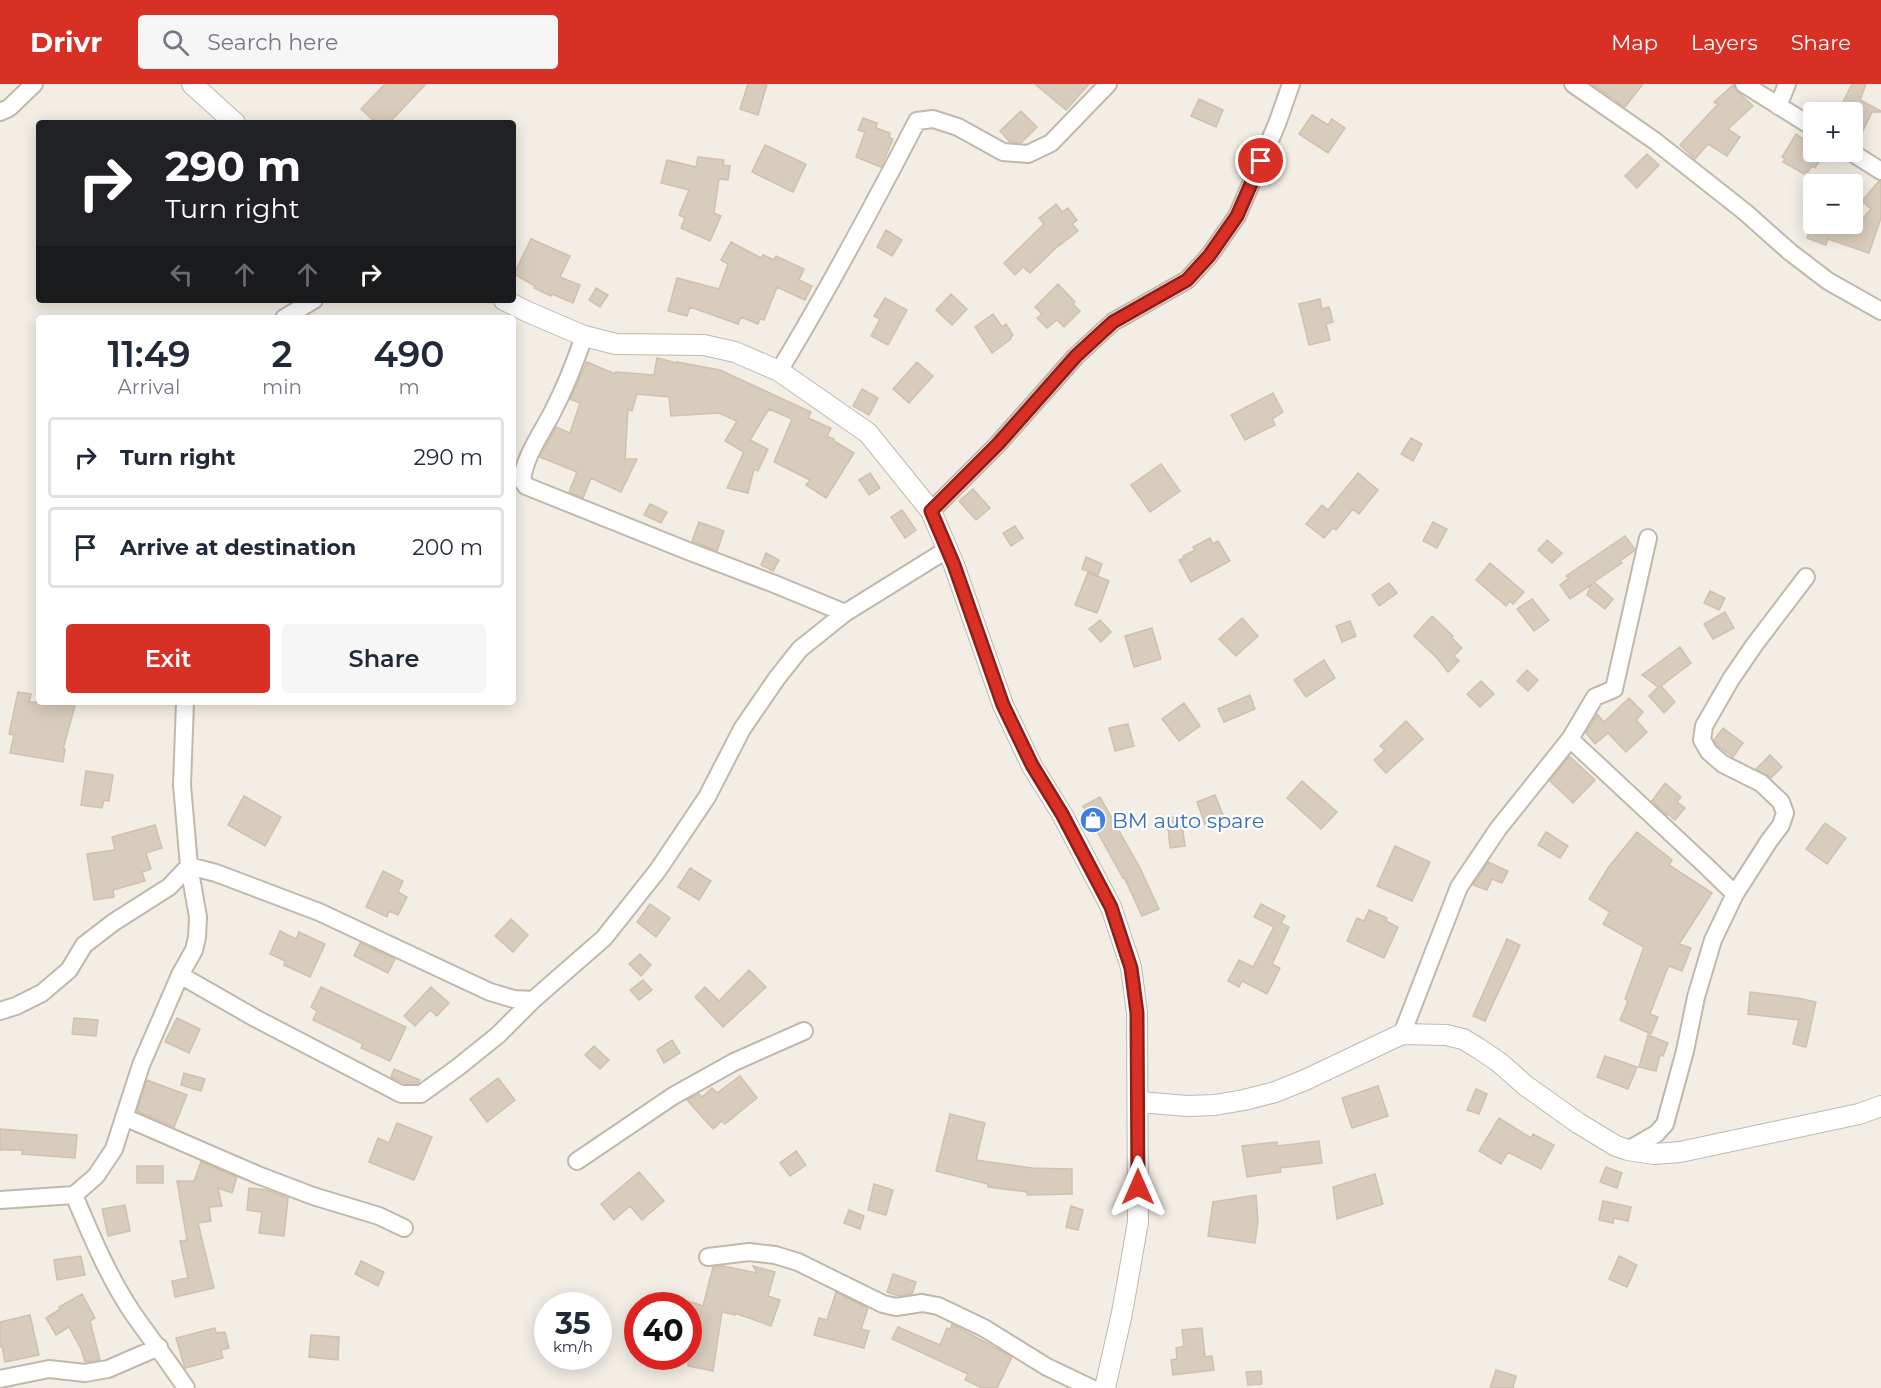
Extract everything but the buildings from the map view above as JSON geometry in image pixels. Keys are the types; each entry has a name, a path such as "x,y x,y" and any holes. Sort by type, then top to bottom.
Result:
{"street":[{"path":"0,112 9,108 34,84"},
{"path":"192,84 232,120"},
{"path":"779,371 817,307 917,121 933,119 958,127 1003,152 1028,154 1051,143 1108,84"},
{"path":"931,511 998,444 1083,350 1113,322 1187,280 1209,256 1237,216 1277,124 1291,84"},
{"path":"1574,84 1655,141 1828,281 1881,311"},
{"path":"1744,84 1803,121"},
{"path":"1778,106 1787,84"},
{"path":"1863,160 1881,171"},
{"path":"290,315 309,303"},
{"path":"510,303 584,336 616,344 704,345 735,352 779,371 868,433 931,511 948,549 1003,705 1032,765 1062,814 1111,907 1131,968 1137,1013 1138,1222 1122,1313 1105,1388"},
{"path":"584,336 568,380 523,472 522,480 526,486 845,613"},
{"path":"1402,1034 1459,887 1498,829 1570,739 1595,697 1614,689 1648,538"},
{"path":"180,975 401,1094 422,1094 498,1035 532,1000 610,930 658,870 701,806 742,729 800,649 845,613 948,549"},
{"path":"1628,1150 1656,1134 1665,1124 1685,1051 1696,997 1713,940 1735,894 1781,825 1785,813 1781,802 1761,783 1723,764 1709,752 1702,740 1704,726 1731,679 1806,577"},
{"path":"0,1200 74,1195 96,1176 114,1149 141,1065 180,975 194,950 198,917 189,866 182,785 185,705"},
{"path":"1570,739 1735,894"},
{"path":"189,866 216,873 319,912 490,992 514,999 532,1000"},
{"path":"0,1011 42,993 69,970 84,945 114,922 169,887 189,866"},
{"path":"578,1161 673,1096 734,1062 804,1031"},
{"path":"1139,1102 1187,1106 1215,1105 1245,1100 1275,1092 1305,1080 1402,1034 1446,1035 1463,1040 1500,1063 1526,1086 1578,1124 1616,1146 1654,1154 1680,1152 1859,1114 1881,1106"},
{"path":"124,1117 313,1197 379,1216 404,1228"},
{"path":"74,1195 98,1251 126,1301 186,1388"},
{"path":"708,1257 749,1252 775,1255 798,1262 883,1304 896,1307 922,1303 938,1306 984,1328 1047,1367 1092,1388"},
{"path":"0,1379 49,1369 85,1373 108,1369 159,1347"}],"place":[{"name":"BM auto spare","path":"1093,820"}],"route":[{"path":"1138,1187 1137,1013 1131,968 1111,907 1062,814 1032,765 1003,705 954,565 931,511 998,444 1076,356 1113,322 1187,280 1209,256 1237,216 1261,161"}]}
